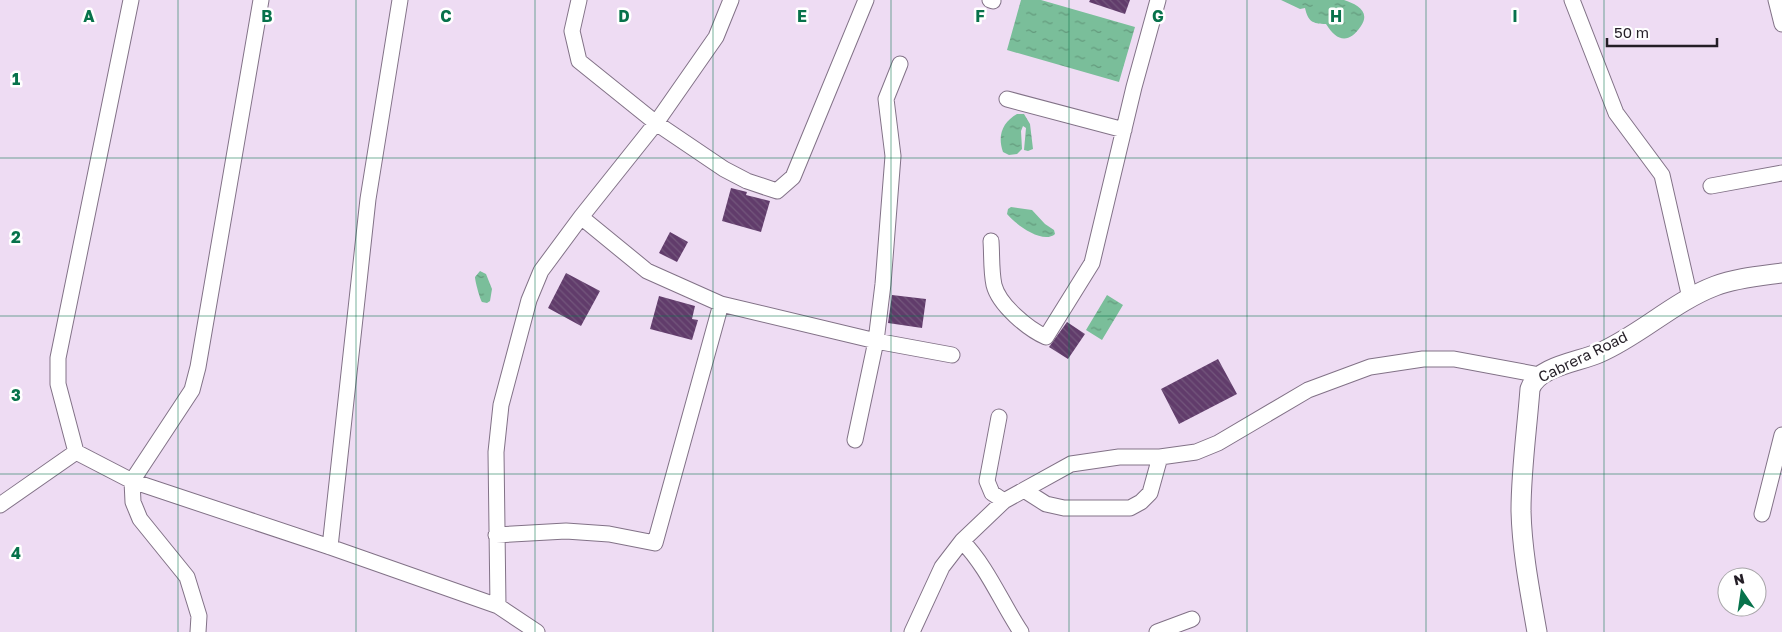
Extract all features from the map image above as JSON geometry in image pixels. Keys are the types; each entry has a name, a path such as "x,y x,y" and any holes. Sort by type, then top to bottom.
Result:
{"main road":[{"name":"Cabrera Road","path":"1537,632 1524,556 1521,511 1532,382 1540,375 1604,351 1690,298 1727,282 1782,273"}],"street":[{"path":"131,0 58,358 58,384 76,452 132,482 330,547 498,606 537,632"},
{"path":"198,632 199,616 187,577 140,518 133,502 132,482 192,390 194,383 261,0"},
{"path":"330,547 368,199 400,0"},
{"path":"579,0 572,32 579,61 656,124 724,169 747,181 777,191 793,177 866,0"},
{"path":"498,606 496,452 504,396 529,300 541,271 581,217 656,124 716,36 731,0"},
{"path":"991,241 994,286 998,294 1009,310 1035,332 1046,337 1092,263 1158,0"},
{"path":"1572,0 1616,113 1662,175 1690,298"},
{"path":"1776,0 1782,24"},
{"path":"855,440 876,341 883,284 893,156 886,99 900,64"},
{"path":"1007,98 1124,130"},
{"path":"1712,186 1782,173"},
{"path":"581,217 647,271 721,304 876,341 952,354"},
{"path":"496,535 566,531 609,534 655,543 721,304"},
{"path":"912,632 942,567 962,541 1004,501 1071,464 1119,457 1160,457 1196,452 1218,443 1308,390 1370,367 1423,359 1454,359 1540,375"},
{"path":"998,417 987,481 992,493 1004,501"},
{"path":"1762,514 1782,435"},
{"path":"0,505 76,452"},
{"path":"1024,490 1046,504 1064,508 1130,508 1141,502 1150,493 1160,457"},
{"path":"962,541 975,555 1021,632"},
{"path":"1157,632 1192,618"}],"water":[{"path":"1021,0 1041,0 1135,27 1119,82 1007,50"},
{"path":"1281,0 1344,0 1361,9 1364,21 1352,36 1348,38 1339,37 1326,24 1311,21 1305,8 1300,9"},
{"path":"1017,114 1024,114 1030,124 1033,149 1024,150 1026,128 1023,126 1021,131 1022,149 1017,154 1009,155 1003,152 1001,135 1008,121"},
{"path":"1011,207 1032,210 1045,224 1054,230 1055,234 1050,237 1044,237 1023,228 1007,214 1008,209"},
{"path":"480,271 486,274 492,289 490,301 487,303 482,302 476,282 475,277"},
{"path":"1107,295 1123,305 1102,340 1086,330"}],"building":[{"path":"1090,0 1130,0 1125,14 1089,2"},
{"path":"731,188 747,192 746,195 770,201 761,232 722,221"},
{"path":"670,232 688,242 677,262 659,253"},
{"path":"566,273 600,291 581,326 548,308"},
{"path":"892,295 926,299 922,328 888,323"},
{"path":"659,296 695,306 692,319 698,320 692,340 650,329"},
{"path":"1067,322 1085,334 1068,359 1049,347"},
{"path":"1218,359 1237,394 1179,424 1161,389"}]}
